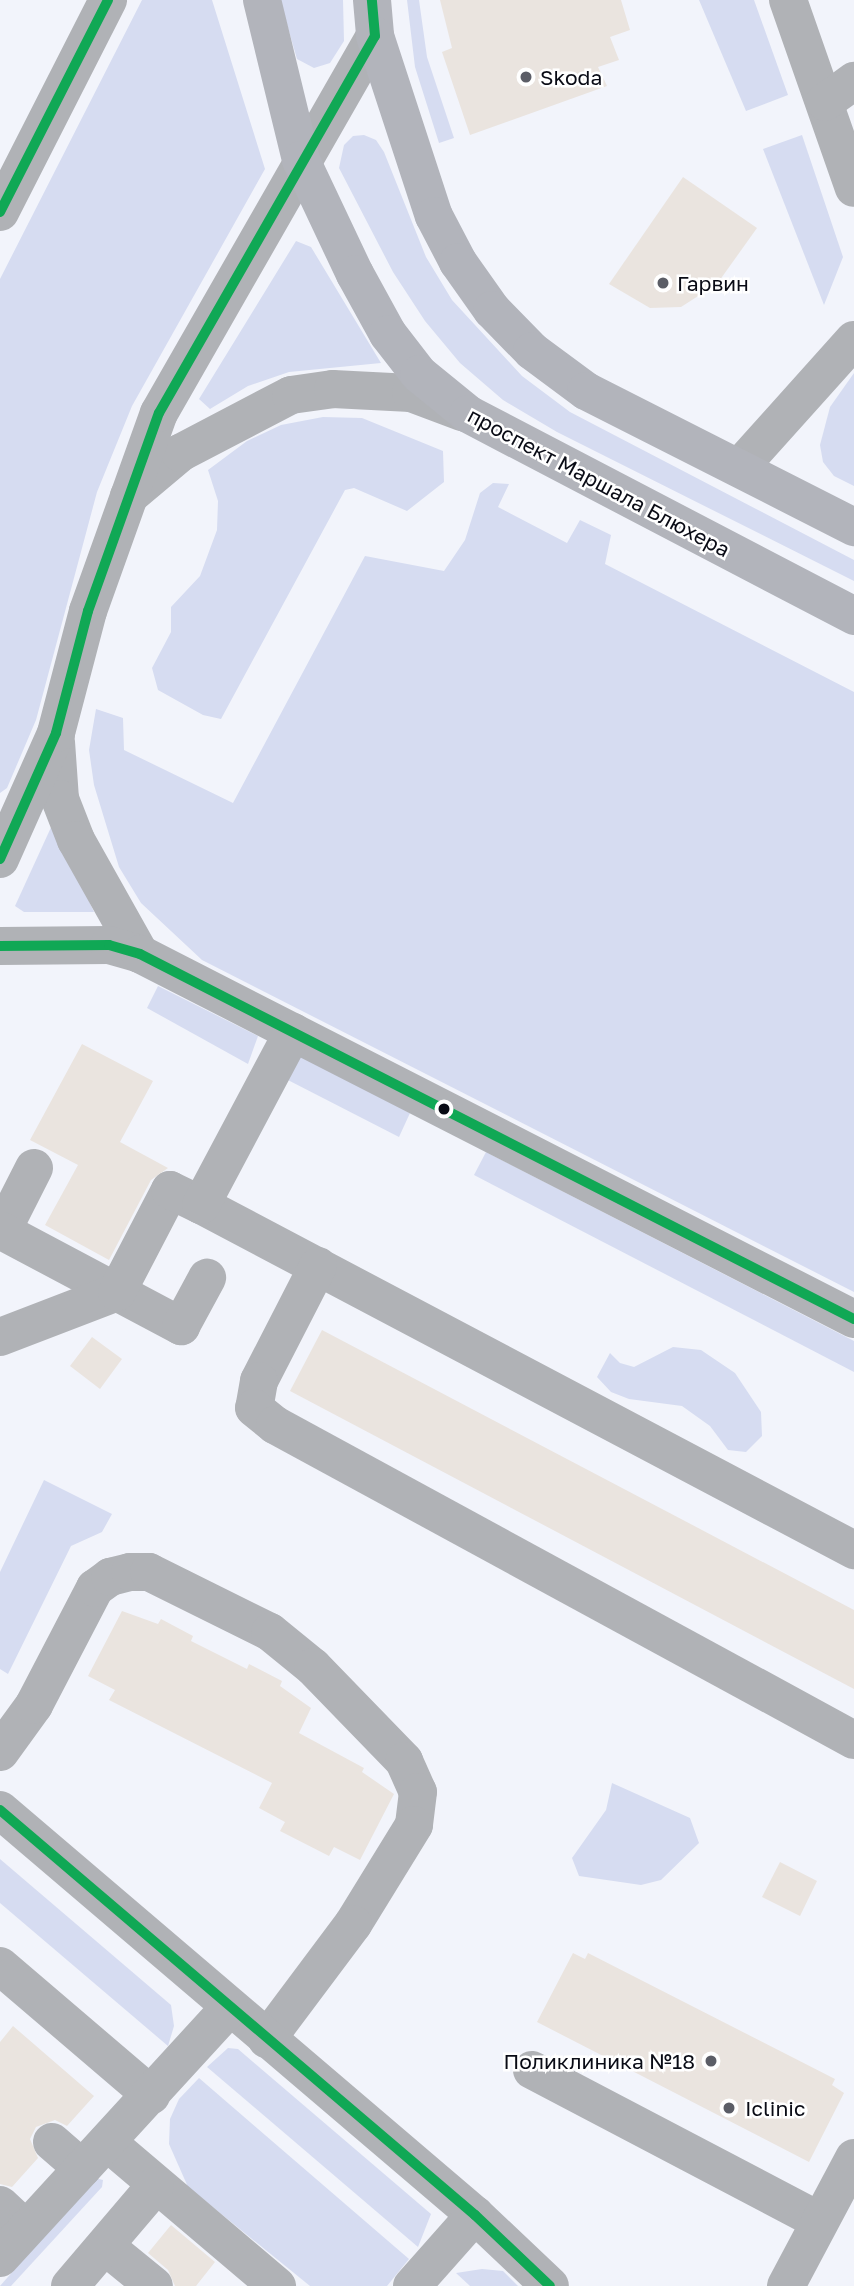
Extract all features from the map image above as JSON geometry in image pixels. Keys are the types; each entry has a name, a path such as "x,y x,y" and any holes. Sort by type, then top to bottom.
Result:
{"main road":[{"name":"проспект Маршала Блюхера","path":"262,0 301,160 388,334 419,374 468,414 854,616"},
{"path":"374,18 434,216 457,261 492,310 532,351 586,391 854,527"}],"street":[{"path":"0,212 108,0"},
{"path":"788,0 840,91 854,188"},
{"path":"0,859 55,733 88,611 125,499 159,413 301,160 374,18"},
{"path":"739,468 854,340"},
{"path":"125,499 180,453 291,395 333,389 411,393 468,414"},
{"path":"55,733 60,800 76,840 140,954"},
{"path":"0,947 109,945 140,954 854,1319"},
{"path":"201,1205 293,1032"},
{"path":"34,1168 1,1231 181,1326 207,1278"},
{"path":"0,1337 117,1292 170,1190 854,1550"},
{"path":"318,1266 259,1381 254,1408 275,1425 854,1740"},
{"path":"0,1752 34,1705 95,1588 110,1577 149,1572 270,1632 313,1667 404,1761 418,1792 414,1825 353,1924 267,2039"},
{"path":"0,1810 475,2215 550,2286"},
{"path":"0,1966 151,2095"},
{"path":"0,2258 13,2217 94,2155 230,2007"},
{"path":"533,2070 820,2221"},
{"path":"52,2142 94,2155 155,2186 256,2279"},
{"path":"786,2286 854,2158"},
{"path":"70,2286 155,2186"},
{"path":"412,2286 475,2215"},
{"path":"105,2246 154,2286"}],"shaded area":[{"path":"142,0 212,0 265,169 132,406 97,492 36,720 7,788 0,793 0,279"},
{"path":"280,0 343,0 344,41 330,63 314,68 297,59"},
{"path":"407,0 419,0 427,57 454,138 439,143 415,67"},
{"path":"699,0 754,0 788,95 746,111"},
{"path":"364,135 376,140 384,152 426,257 452,300 522,376 570,412 854,560 854,581 557,432 503,400 460,363 425,321 393,272 339,168 344,145 353,136"},
{"path":"802,135 843,257 824,305 763,149"},
{"path":"296,241 311,247 381,363 289,372 248,386 210,409 199,399"},
{"path":"854,373 854,486 834,476 823,462 820,445 830,407"},
{"path":"323,417 362,418 443,451 444,482 407,511 354,488 345,490 221,719 203,715 158,690 152,668 171,632 171,607 200,576 217,530 218,501 208,470 247,441 281,425"},
{"path":"493,483 509,484 498,507 567,543 580,520 611,535 605,564 854,692 854,1292 202,960 141,903 119,867 94,785 89,750 96,709 123,718 124,750 233,803 365,556 444,571 465,540 480,493"},
{"path":"53,823 94,912 24,912 15,906"},
{"path":"158,986 258,1036 248,1064 147,1008"},
{"path":"300,1055 410,1113 399,1137 282,1077"},
{"path":"486,1152 854,1341 854,1372 474,1175"},
{"path":"673,1347 701,1350 735,1373 761,1412 762,1436 746,1452 728,1450 710,1426 682,1406 629,1399 611,1392 597,1377 610,1353 620,1363 634,1367"},
{"path":"44,1480 112,1514 102,1532 71,1546 8,1674 0,1669 0,1572"},
{"path":"612,1783 690,1818 699,1843 661,1880 641,1885 579,1876 572,1858 606,1810"},
{"path":"0,1859 171,2005 174,2026 168,2046 0,1903"},
{"path":"228,2048 238,2049 431,2214 418,2247 207,2067"},
{"path":"199,2078 409,2259 387,2286 310,2286 188,2187 169,2144 170,2119 179,2099"},
{"path":"95,2178 103,2180 102,2187 11,2286 0,2286"},
{"path":"482,2269 503,2271 518,2286 470,2286 456,2273"}],"building":[{"name":"Skoda","path":"440,0 621,0 630,30 610,37 619,60 598,67 607,86 470,135 442,52 452,48"},
{"path":"683,177 757,228 717,284 681,307 650,308 609,284"},
{"path":"82,1044 153,1081 120,1142 168,1168 151,1180 109,1260 45,1225 78,1165 30,1140"},
{"path":"322,1330 854,1610 854,1689 290,1391"},
{"path":"92,1337 122,1359 100,1389 70,1366"},
{"path":"122,1611 158,1624 161,1619 193,1636 191,1641 247,1669 249,1664 282,1681 280,1686 311,1708 299,1733 364,1768 362,1772 394,1794 360,1860 334,1847 329,1856 280,1831 285,1822 259,1808 272,1783 109,1700 115,1690 88,1676"},
{"path":"780,1862 817,1881 800,1916 762,1897"},
{"path":"573,1953 585,1959 588,1953 835,2079 832,2085 844,2093 809,2162 537,2022"},
{"path":"13,2026 94,2096 67,2126 55,2120 36,2127 30,2139 38,2158 12,2187 0,2184 0,2042"},
{"path":"171,2225 215,2262 196,2286 175,2286 168,2270 148,2253"}],"transit line":[{"path":"0,212 108,0"},
{"path":"0,859 56,733 88,611 159,413 375,36 372,0"},
{"path":"0,946 109,945 140,954 854,1319"},
{"path":"0,1810 475,2215 550,2286"}],"place":[{"name":"Skoda","path":"526,77"},
{"name":"Гарвин","path":"663,283"},
{"name":"Поликлиника №18","path":"711,2061"},
{"name":"Iclinic","path":"729,2108"}]}
